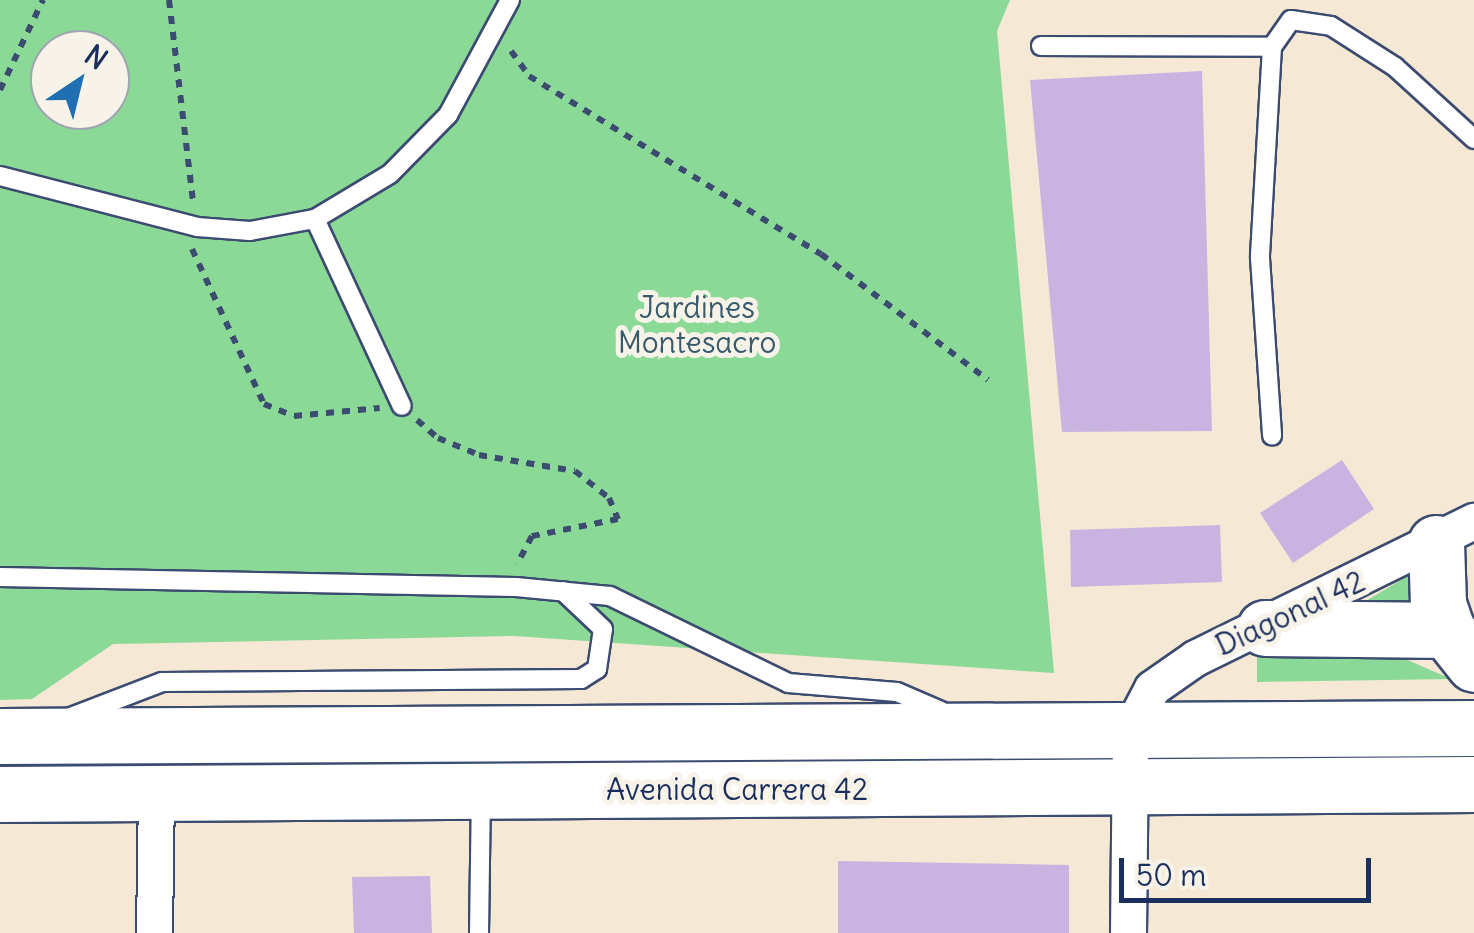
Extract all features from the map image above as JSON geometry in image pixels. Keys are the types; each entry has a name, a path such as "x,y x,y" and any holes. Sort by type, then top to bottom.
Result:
{"highway":[{"path":"1455,532 1435,584 1465,641"},
{"path":"1265,628 1465,641"},
{"name":"Avenida Carrera 42","path":"15,736 1474,728"},
{"name":"Avenida Carrera 42","path":"0,794 1474,784"}],"street":[{"name":"Diagonal 42","path":"1130,730 1140,704 1167,675 1455,532"},
{"path":"1128,933 1130,730"},
{"path":"154,933 156,793"}],"lane":[{"path":"0,176 196,226 250,231 315,218 390,174 448,115 510,0"},
{"path":"1272,436 1260,258 1272,48 1291,20 1331,26 1395,67 1474,139"},
{"path":"1041,46 1272,48"},
{"path":"315,218 402,406"},
{"path":"0,577 563,590 648,609 788,683 897,692 1004,731"},
{"path":"15,736 162,682 581,679 597,669 604,629 563,590"},
{"path":"479,933 481,791"}],"path":[{"path":"0,90 43,0"},
{"path":"168,0 196,226 190,256 264,404 294,416 402,406 455,447 560,465 609,498 618,520 532,536 520,548 516,587"},
{"path":"496,30 529,76 821,254 988,380"}],"green space":[{"name":"Jardines Montesacro","path":"0,0 1010,0 997,31 1054,673 514,636 113,644 32,699 0,700"},
{"path":"1418,570 1418,608 1354,608"},
{"path":"1387,651 1451,679 1257,682 1257,653"}],"building":[{"path":"1202,71 1212,431 1062,432 1030,80"},
{"path":"1342,460 1374,509 1293,563 1260,513"},
{"path":"1220,525 1222,582 1071,587 1070,530"},
{"path":"838,861 1069,865 1069,933 838,933"},
{"path":"430,876 432,933 354,933 352,877"}]}
